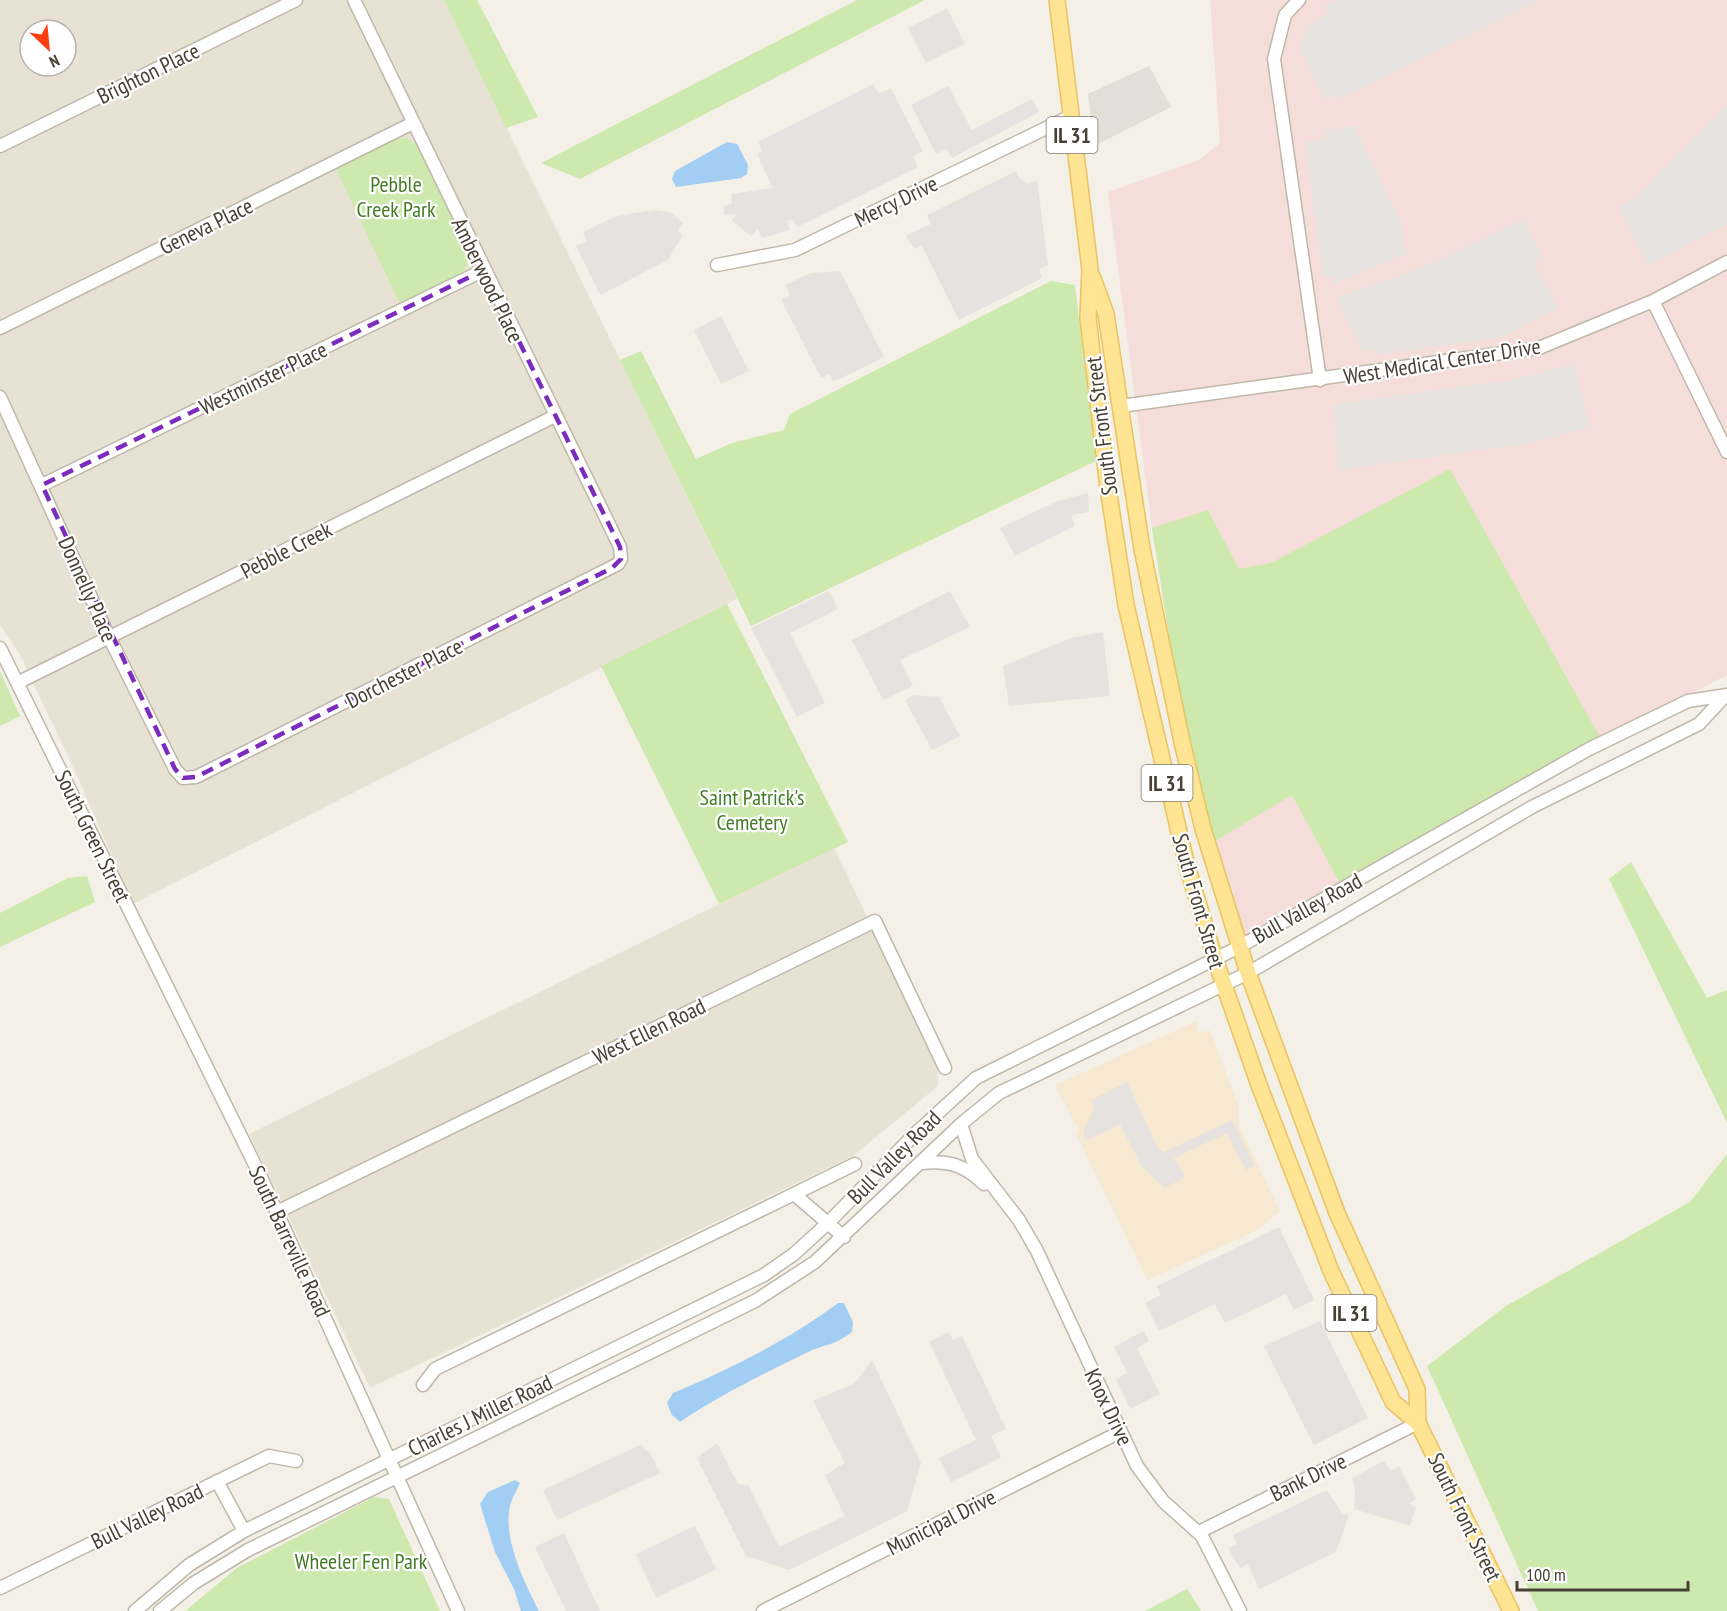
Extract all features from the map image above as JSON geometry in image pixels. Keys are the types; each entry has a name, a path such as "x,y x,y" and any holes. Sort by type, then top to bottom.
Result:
{"main road":[{"name":"South Front Street","path":"1057,0 1069,117 1090,269 1088,318 1108,488 1126,605 1186,866 1224,985 1299,1192 1331,1271 1393,1402 1418,1423"},
{"name":"South Front Street","path":"1090,269 1106,314 1142,549 1182,742 1203,829 1239,946 1337,1213 1416,1389 1418,1423 1511,1611"}],"street":[{"name":"Brighton Place","path":"0,146 296,0"},
{"name":"Amberwood Place","path":"354,0 620,547 621,559"},
{"name":"West Medical Center Drive","path":"1299,0 1285,15 1274,59 1320,380"},
{"name":"Mercy Drive","path":"717,265 795,250 1069,117"},
{"name":"Geneva Place","path":"0,328 412,123"},
{"name":"West Medical Center Drive","path":"1121,406 1539,348 1653,301 1727,262"},
{"name":"Westminster Place","path":"42,485 484,270"},
{"path":"1653,301 1727,452"},
{"name":"Donnelly Place","path":"0,397 42,485 110,639 175,769 183,778"},
{"name":"Pebble Creek","path":"17,683 110,639 555,416"},
{"name":"Dorchester Place","path":"183,778 195,777 214,768 612,568 621,559"},
{"name":"South Green Street","path":"0,648 186,1025"},
{"name":"Bull Valley Road","path":"828,1223 915,1134 976,1078 1215,959 1589,749 1689,701 1726,696"},
{"name":"Bull Valley Road","path":"397,1478 755,1301 815,1262 961,1124 999,1093 1248,973 1532,807 1699,724 1726,696"},
{"name":"West Ellen Road","path":"277,1212 875,921 945,1068"},
{"name":"South Barreville Road","path":"186,1025 277,1212 388,1460"},
{"name":"Knox Drive","path":"961,1124 968,1153 1019,1220 1037,1251 1137,1466 1163,1501 1199,1532 1240,1611"},
{"name":"Knox Drive","path":"921,1163 942,1161 960,1165 995,1191"},
{"name":"Bull Valley Road","path":"423,1385 435,1369 855,1164"},
{"name":"Bull Valley Road","path":"794,1194 844,1237"},
{"name":"Charles J Miller Road","path":"135,1611 189,1565 244,1531 764,1275 794,1254 828,1223"},
{"name":"Bank Drive","path":"1199,1532 1418,1423"},
{"name":"Municipal Drive","path":"763,1611 1120,1432"},
{"name":"Bull Valley Road","path":"0,1588 269,1456 296,1461"},
{"path":"388,1460 458,1611"},
{"name":"Charles J Miller Road","path":"160,1611 194,1583 248,1550 397,1478"},
{"path":"217,1481 244,1531"}],"highlighted area":[{"path":"484,270 620,547 621,559 612,568 196,777 183,778 175,769 42,485"}],"shaded area":[{"path":"0,0 444,0 737,599 133,904 74,769 20,655 0,625"},
{"path":"1210,0 1727,0 1727,675 1601,740 1238,943 1190,768 1152,528 1108,192 1199,160 1220,143"},
{"path":"1335,0 1541,0 1340,99 1336,94 1324,99 1298,44 1303,41 1307,26 1328,14 1324,5"},
{"path":"947,8 965,44 926,63 908,28"},
{"path":"1149,66 1171,107 1094,146 1088,94"},
{"path":"873,84 879,94 891,88 923,151 913,156 918,167 797,227 792,219 787,221 790,230 762,238 758,229 751,236 732,221 736,214 725,215 723,206 732,204 731,194 773,188 757,154 762,151 758,142"},
{"path":"948,86 972,130 1032,99 1039,112 952,158 947,149 936,154 911,105"},
{"path":"1727,105 1727,224 1648,266 1619,207 1640,193"},
{"path":"1354,126 1400,219 1406,254 1332,284 1331,276 1323,276 1305,142 1325,139 1325,130"},
{"path":"1016,171 1020,179 1028,183 1037,180 1048,265 1039,270 1042,278 959,320 922,246 914,249 906,236 931,224 927,215"},
{"path":"655,210 670,212 683,223 678,230 683,235 668,260 600,295 576,246 587,241 583,232 617,216"},
{"path":"1523,219 1543,258 1534,263 1558,308 1502,337 1375,355 1373,349 1363,351 1336,298 1428,265"},
{"path":"840,271 884,357 833,382 830,374 821,378 781,299 790,295 785,285 811,273"},
{"path":"721,316 749,371 721,384 694,330"},
{"path":"1574,364 1590,427 1531,443 1338,470 1334,404 1511,380"},
{"path":"1088,493 1089,512 1071,515 1075,526 1015,556 1000,528 1058,501"},
{"path":"829,591 838,609 790,633 825,703 797,717 751,628"},
{"path":"950,591 970,627 900,660 913,686 883,700 852,640"},
{"path":"1103,632 1110,696 1009,706 1003,666 1071,638"},
{"path":"914,695 939,697 960,736 932,750 905,700"},
{"path":"834,848 938,1065 938,1086 853,1156 370,1388 249,1134"},
{"path":"1197,1021 1197,1033 1210,1030 1239,1107 1239,1127 1280,1211 1256,1231 1147,1280 1076,1133 1079,1130 1055,1085"},
{"path":"1127,1082 1158,1148 1164,1152 1232,1120 1254,1166 1246,1170 1227,1133 1174,1158 1185,1177 1165,1188 1142,1167 1120,1124 1086,1140 1083,1133 1094,1109 1091,1100"},
{"path":"1279,1227 1314,1300 1294,1310 1286,1294 1225,1323 1215,1304 1159,1331 1145,1303 1161,1295 1157,1286"},
{"path":"1320,1321 1368,1418 1314,1445 1264,1346"},
{"path":"1144,1331 1149,1341 1137,1348 1160,1394 1130,1409 1116,1379 1127,1373 1114,1347"},
{"path":"949,1332 953,1340 962,1336 1006,1429 991,1436 1001,1458 951,1482 939,1458 976,1440 929,1342"},
{"path":"872,1360 921,1463 907,1511 789,1570 746,1556 697,1458 717,1443 738,1484 748,1485 779,1547 845,1516 825,1475 845,1463 813,1401 855,1383"},
{"path":"642,1444 645,1450 650,1452 660,1473 557,1520 543,1490"},
{"path":"1384,1461 1390,1471 1399,1466 1416,1499 1409,1504 1416,1508 1410,1526 1354,1509 1355,1487 1352,1478"},
{"path":"1327,1490 1342,1513 1349,1515 1336,1552 1259,1589 1248,1564 1240,1568 1228,1548 1237,1544 1233,1535"},
{"path":"695,1526 716,1569 656,1598 636,1554"},
{"path":"564,1533 600,1611 566,1611 535,1547"}],"green space":[{"path":"444,0 477,0 538,117 506,128"},
{"path":"857,0 925,0 580,179 541,163"},
{"name":"Pebble Creek Park","path":"407,138 420,147 470,256 465,270 461,273 400,304 336,169 397,139"},
{"path":"1051,281 1075,285 1096,461 751,626 620,360 641,351 696,459 732,443 784,430 790,414"},
{"path":"1450,469 1601,739 1343,889 1292,795 1212,843 1190,768 1152,528 1208,510 1239,569 1271,563"},
{"name":"Saint Patrick's Cemetery","path":"727,604 848,842 719,904 601,666"},
{"path":"0,671 20,716 0,726"},
{"path":"1631,862 1707,998 1727,990 1727,1123 1609,879"},
{"path":"87,876 95,902 0,947 0,913 68,878"},
{"path":"1727,1154 1727,1611 1538,1611 1427,1366 1506,1306 1690,1202"},
{"name":"Wheeler Fen Park","path":"374,1497 389,1499 440,1611 185,1611 237,1568"},
{"path":"1187,1589 1201,1611 1145,1611"}],"water":[{"path":"727,142 737,144 748,165 747,174 741,178 676,187 672,179 675,171"},
{"path":"838,1303 844,1303 853,1322 852,1332 846,1337 806,1353 758,1377 680,1422 672,1415 667,1403 673,1393 758,1353 799,1330"},
{"path":"515,1480 520,1483 510,1506 509,1533 516,1560 539,1611 521,1611 514,1589 495,1552 480,1504 488,1492"}]}
